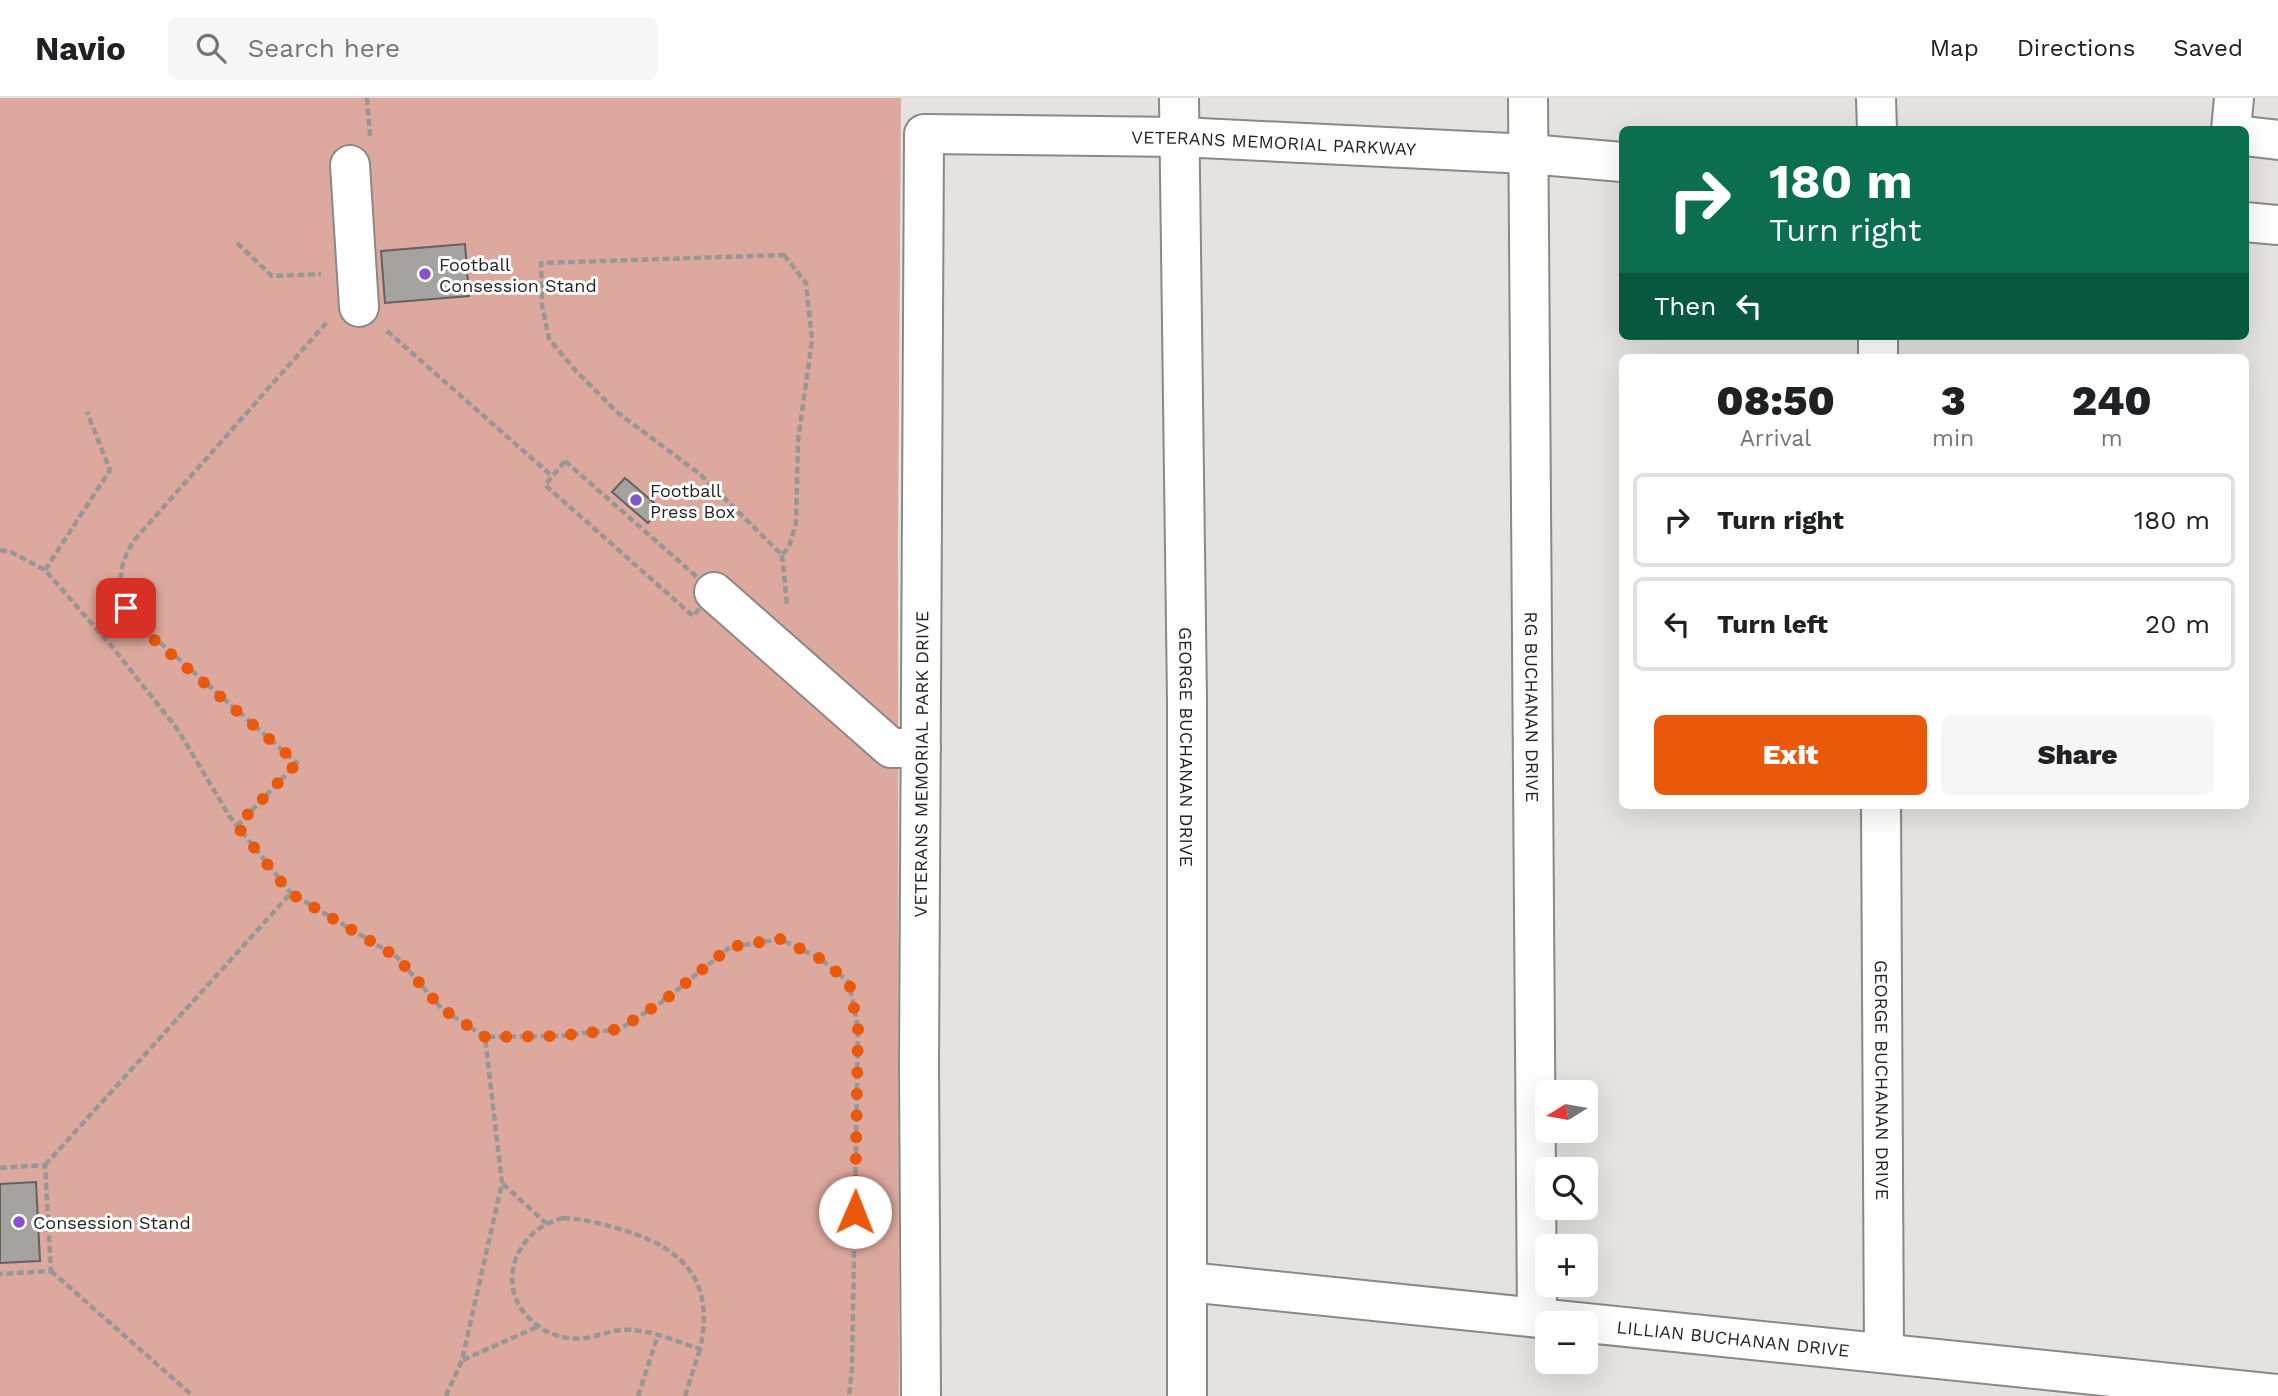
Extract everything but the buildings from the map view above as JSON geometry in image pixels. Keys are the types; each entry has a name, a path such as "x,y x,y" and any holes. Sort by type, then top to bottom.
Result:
{"street":[{"name":"GEORGE BUCHANAN DRIVE","path":"1179,98 1187,714 1187,1396"},
{"name":"RG BUCHANAN DRIVE","path":"1528,98 1537,1311"},
{"path":"1876,98 1877,126"},
{"path":"2231,126 2234,98"},
{"name":"VETERANS MEMORIAL PARKWAY","path":"924,134 1180,137 1529,154 1619,162"},
{"name":"VETERANS MEMORIAL PARK DRIVE","path":"921,1396 924,134"},
{"path":"2249,136 2278,140"},
{"path":"350,165 358,289"},
{"path":"2249,222 2278,225"},
{"path":"714,592 891,748 921,748"},
{"name":"GEORGE BUCHANAN DRIVE","path":"1881,809 1884,1353"},
{"name":"LILLIAN BUCHANAN DRIVE","path":"1188,1282 1535,1317"},
{"name":"LILLIAN BUCHANAN DRIVE","path":"1598,1323 2278,1394"}],"path":[{"path":"237,243 272,276 358,289 552,476"},
{"path":"783,255 806,283 812,340 798,441 796,523 789,547 782,555 700,474 618,413 558,350 550,339 542,305 541,263 783,255"},
{"path":"237,826 297,763 150,636 131,616 119,578 124,557 137,537 358,289"},
{"path":"45,570 110,470 87,412"},
{"path":"565,461 714,592 693,616 545,485 552,476 565,461"},
{"path":"0,550 11,552 45,570 114,649 178,730 237,826 290,893 397,957 441,1008 485,1037 559,1036 620,1029 666,999 730,947 780,939 819,958 849,982 858,1029 852,1368 849,1396"},
{"path":"0,1168 45,1165 290,893"},
{"path":"446,1396 462,1360 502,1183 485,1037"},
{"path":"45,1165 51,1271"},
{"path":"502,1183 547,1223"},
{"path":"685,1396 700,1349 704,1316 701,1294 693,1275 675,1253 645,1236 583,1220 563,1218 547,1223 530,1234 516,1257 513,1270 517,1300 539,1326 556,1336 587,1337 623,1329 658,1335 700,1349"},
{"path":"0,1274 51,1271 193,1396"},
{"path":"462,1360 539,1326"},
{"path":"638,1396 658,1335"}],"shaded area":[{"path":"0,98 901,98 898,548 899,1396 0,1396"}],"place":[{"name":"Football Consession Stand","path":"425,274"},
{"name":"Football Press Box","path":"636,500"},
{"name":"Consession Stand","path":"19,1222"}],"route":[{"path":"126,608 150,636 297,763 237,826 290,893 397,957 441,1008 485,1037 559,1036 620,1029 666,999 730,947 780,939 819,958 849,982 858,1029 855,1212"}]}
